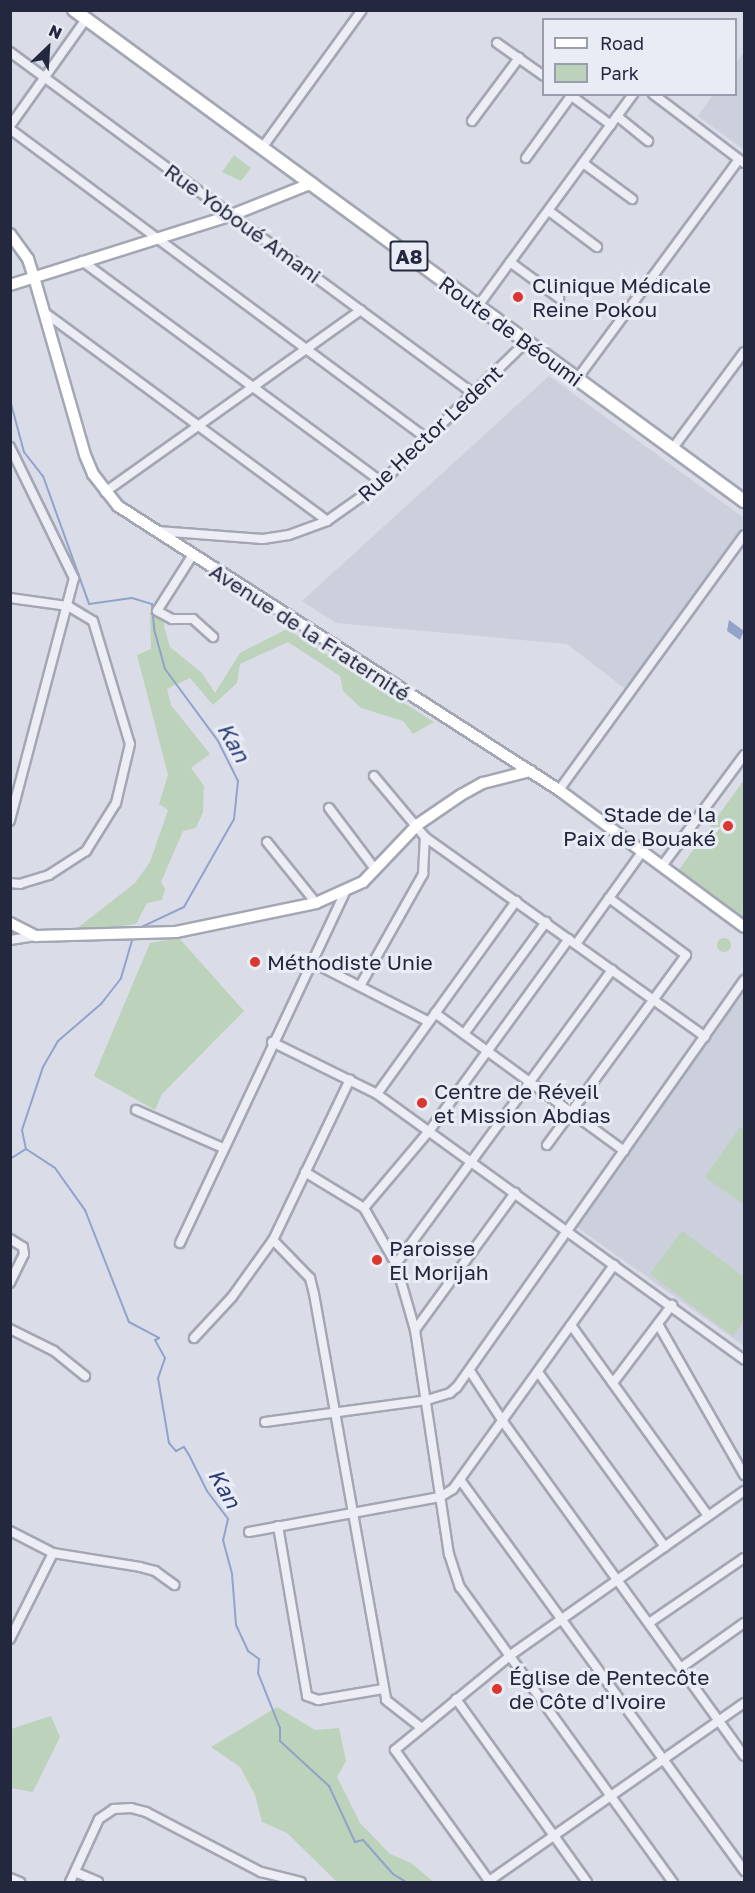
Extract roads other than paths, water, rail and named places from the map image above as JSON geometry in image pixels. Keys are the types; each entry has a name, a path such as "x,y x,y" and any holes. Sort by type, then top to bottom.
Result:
{"main road":[{"name":"Route de Béoumi","path":"74,10 744,501"}],"street":[{"path":"262,148 362,10"},
{"path":"86,19 10,128 426,438"},
{"path":"497,43 542,75"},
{"name":"Rue Yoboué Amani","path":"10,52 474,394"},
{"path":"472,121 519,58"},
{"path":"526,158 569,96"},
{"path":"571,96 611,125"},
{"path":"478,306 632,96"},
{"path":"577,380 742,161 656,96"},
{"path":"617,116 648,141"},
{"path":"583,164 632,199"},
{"path":"10,285 232,215 312,183"},
{"path":"549,211 597,247"},
{"name":"Avenue de la Fraternité","path":"10,234 28,259 85,455 105,492 153,531 560,790 744,927"},
{"path":"82,261 382,482"},
{"path":"510,262 559,298"},
{"path":"105,492 361,310"},
{"path":"44,312 327,521"},
{"name":"Rue Hector Ledent","path":"153,531 262,538 289,535 327,521 382,482 527,341"},
{"path":"673,448 744,352"},
{"path":"10,447 72,572 68,606 10,821"},
{"path":"560,790 744,535"},
{"path":"192,556 157,611 172,619 193,619 213,637"},
{"path":"10,598 68,606 93,621 126,724 129,759 116,803 86,851 49,875 20,884 10,883"},
{"path":"662,866 744,755"},
{"path":"10,940 36,936 176,932 316,903 344,894 375,868 417,825 483,783 530,771"},
{"path":"374,776 425,837 705,1037"},
{"path":"329,808 375,868"},
{"path":"360,986 423,874 425,837"},
{"path":"267,842 316,903"},
{"path":"364,1208 430,1130 642,852"},
{"path":"180,1243 272,1042 344,894"},
{"path":"547,1145 686,955 609,898"},
{"path":"377,1094 516,901"},
{"path":"464,1034 546,922"},
{"path":"10,923 36,936"},
{"path":"312,962 429,1022"},
{"path":"396,1264 612,970"},
{"path":"265,1422 427,1400 450,1393 470,1371 744,980"},
{"path":"435,1013 624,1150"},
{"path":"272,1042 377,1094 672,1305 744,1360"},
{"path":"194,1338 232,1297 273,1240 350,1079"},
{"path":"136,1110 223,1148"},
{"path":"305,1172 364,1208 396,1264 414,1330 427,1400 453,1572 472,1605 511,1655 674,1882"},
{"path":"414,1330 515,1194"},
{"path":"10,1239 23,1247 24,1254 10,1283"},
{"path":"273,1240 310,1278 338,1411 383,1689 390,1705 419,1726"},
{"path":"249,1532 440,1497 461,1480 504,1423 614,1265"},
{"path":"613,1383 672,1305"},
{"path":"658,1324 744,1475"},
{"path":"571,1325 708,1516"},
{"path":"10,1329 54,1351 86,1376"},
{"path":"470,1371 504,1423 744,1756"},
{"path":"538,1372 665,1547"},
{"path":"461,1480 564,1618 744,1871"},
{"path":"744,1491 511,1655 419,1726 395,1750 489,1881 744,1703"},
{"path":"278,1526 307,1696 318,1700 383,1689"},
{"path":"10,1531 53,1553 140,1567 155,1571 174,1585"},
{"path":"10,1639 53,1553"},
{"path":"649,1623 744,1558"},
{"path":"682,1667 744,1623"},
{"path":"456,1699 587,1882"},
{"path":"70,1882 99,1819 114,1809 131,1808 146,1812 261,1872 301,1882"},
{"path":"75,1872 98,1882"},
{"path":"10,1878 20,1882"}],"water":[{"path":"729,620 744,631 740,640 727,631"}],"waterway":[{"name":"Kan","path":"10,400 24,452 43,476 89,604 132,598 152,604 154,629 165,669 218,741 238,781 234,819 184,907 137,929"},
{"name":"Kan","path":"26,1149 22,1130 43,1067 58,1041 101,1004 121,978 133,937"},
{"name":"Kan","path":"10,1159 26,1149 55,1168 85,1210 129,1322 159,1338 155,1340 165,1358 158,1378 169,1443 176,1451 184,1447 207,1491 228,1519 223,1540 232,1574 236,1625 248,1651 259,1659 258,1673 280,1728 280,1741 329,1786 355,1842 363,1840 393,1874 406,1882"}],"place":[{"name":"Clinique Médicale Reine Pokou","path":"518,297"},
{"name":"Stade de la Paix de Bouaké","path":"728,826"},
{"name":"Méthodiste Unie","path":"255,962"},
{"name":"Centre de Réveil et Mission Abdias","path":"422,1103"},
{"name":"Paroisse El Morijah","path":"377,1260"},
{"name":"Église de Pentecôte de Côte d'Ivoire","path":"497,1689"}]}
